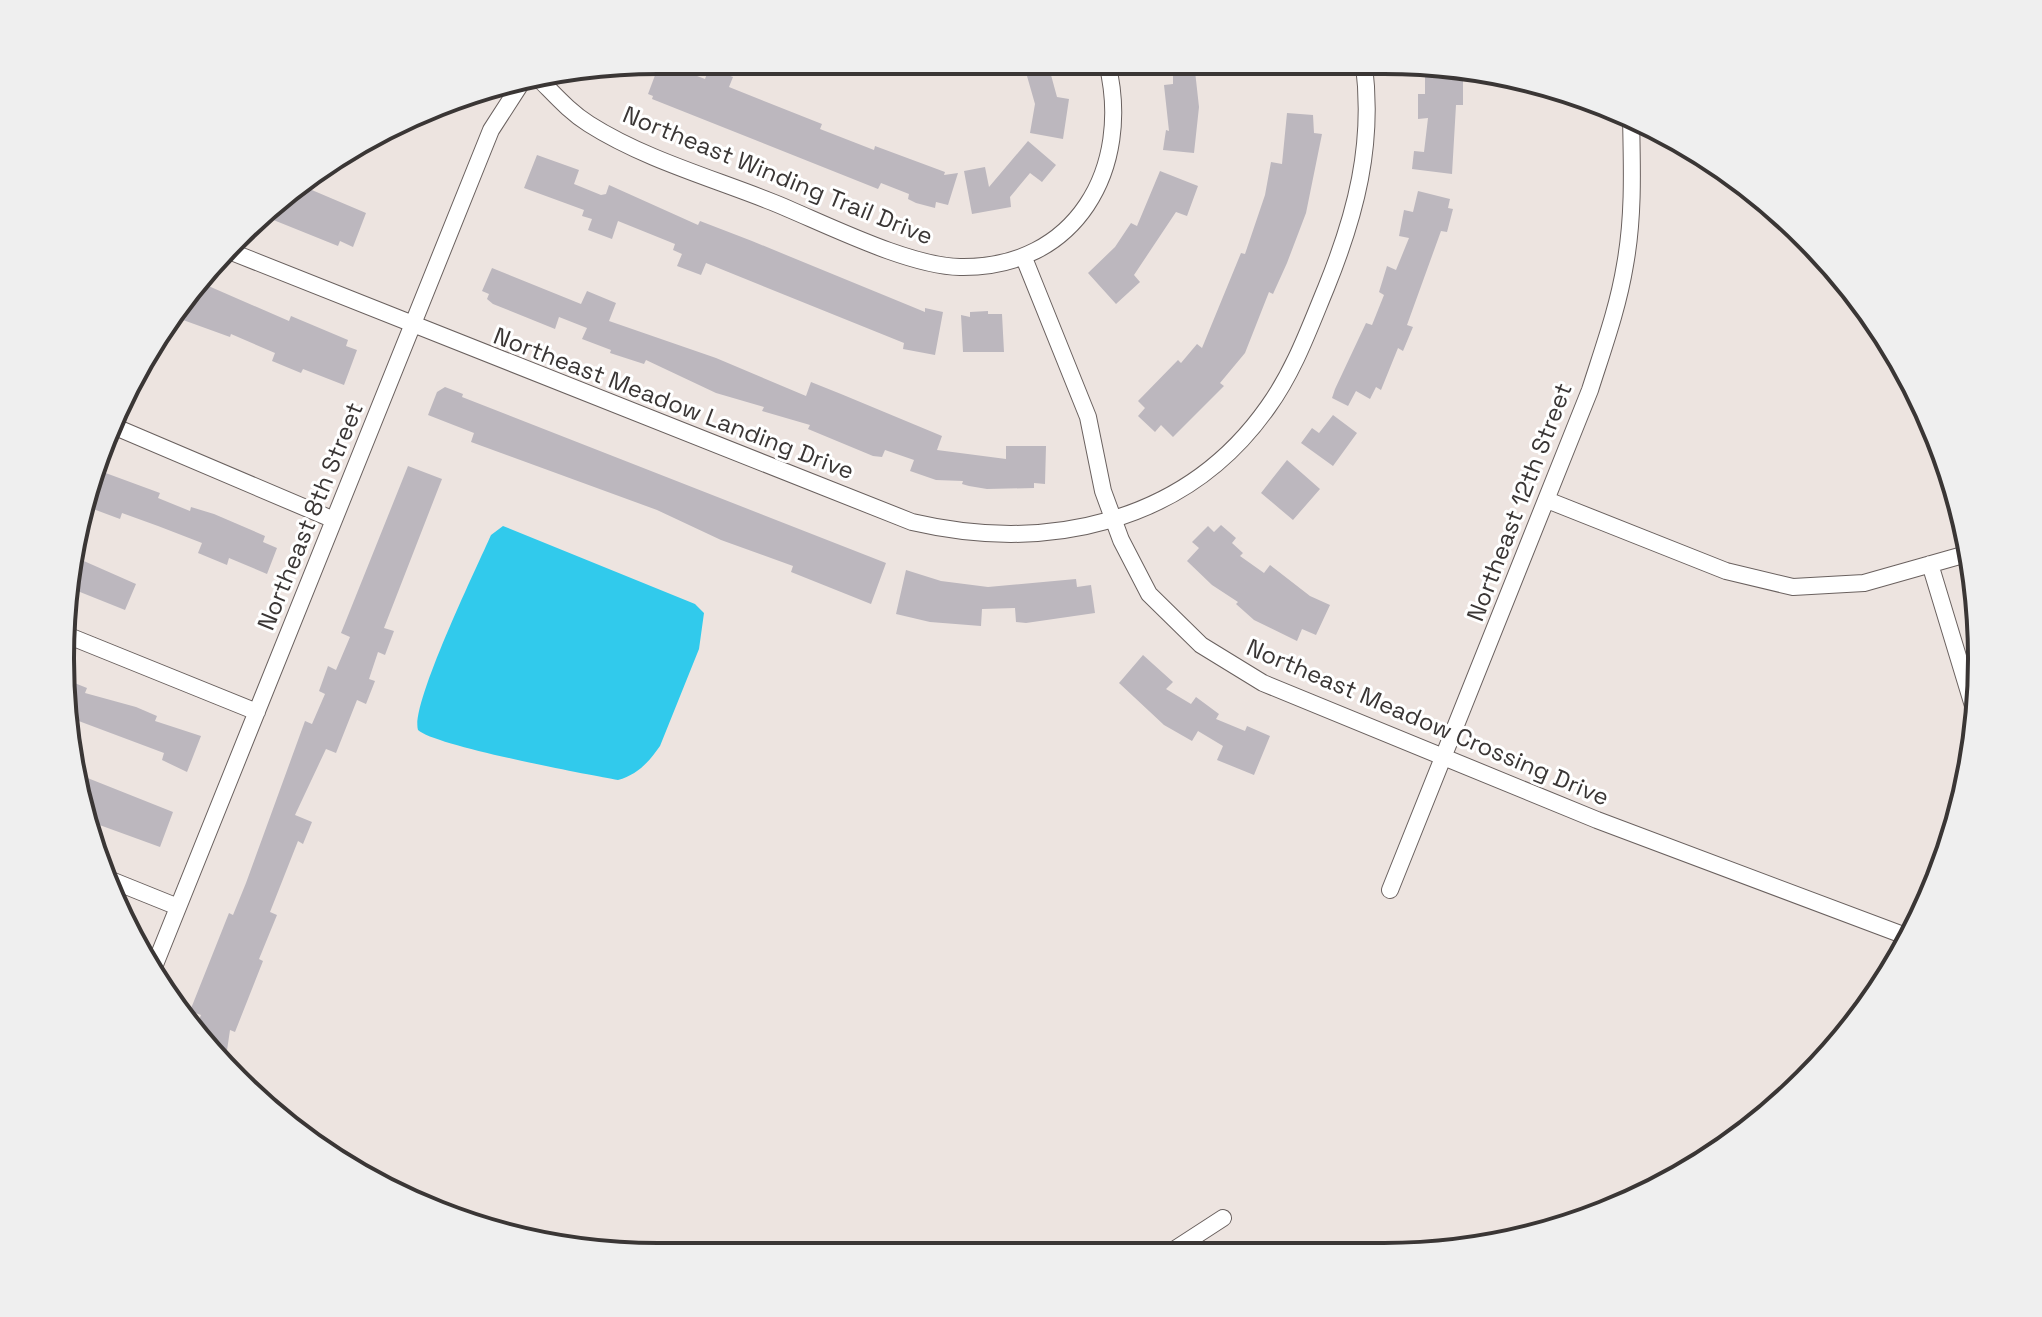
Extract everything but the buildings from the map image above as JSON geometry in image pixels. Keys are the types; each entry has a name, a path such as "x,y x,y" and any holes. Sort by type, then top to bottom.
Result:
{"street":[{"name":"Northeast Winding Trail Drive","path":"545,85 567,108 618,141 895,251 958,267 1024,258 1051,242 1077,218 1093,196 1106,166 1115,131 1116,97 1110,74"},
{"name":"Northeast Meadow Landing Drive","path":"237,254 412,327 912,522 985,535 1049,533 1113,521 1153,505 1196,480 1244,436 1284,381 1301,350 1354,214 1366,144 1364,74"},
{"name":"Northeast 8th Street","path":"157,959 491,130 516,92"},
{"name":"Northeast 12th Street","path":"1390,890 1590,390 1626,265 1632,191 1631,129"},
{"name":"Northeast Meadow Crossing Drive","path":"1024,258 1088,417 1103,491 1113,521 1149,594 1183,629 1221,660 1263,683 1597,820 1899,934"},
{"path":"121,429 334,520"},
{"path":"1547,500 1726,571 1793,587 1864,583 1959,556"},
{"path":"1930,564 1967,687"},
{"path":"75,638 257,712"},
{"path":"118,883 178,907"},
{"path":"1184,1243 1223,1218"}],"water":[{"path":"503,526 695,604 704,613 699,649 660,746 631,775 618,780 545,766 452,744 418,730 424,693 446,635 491,535"}]}
